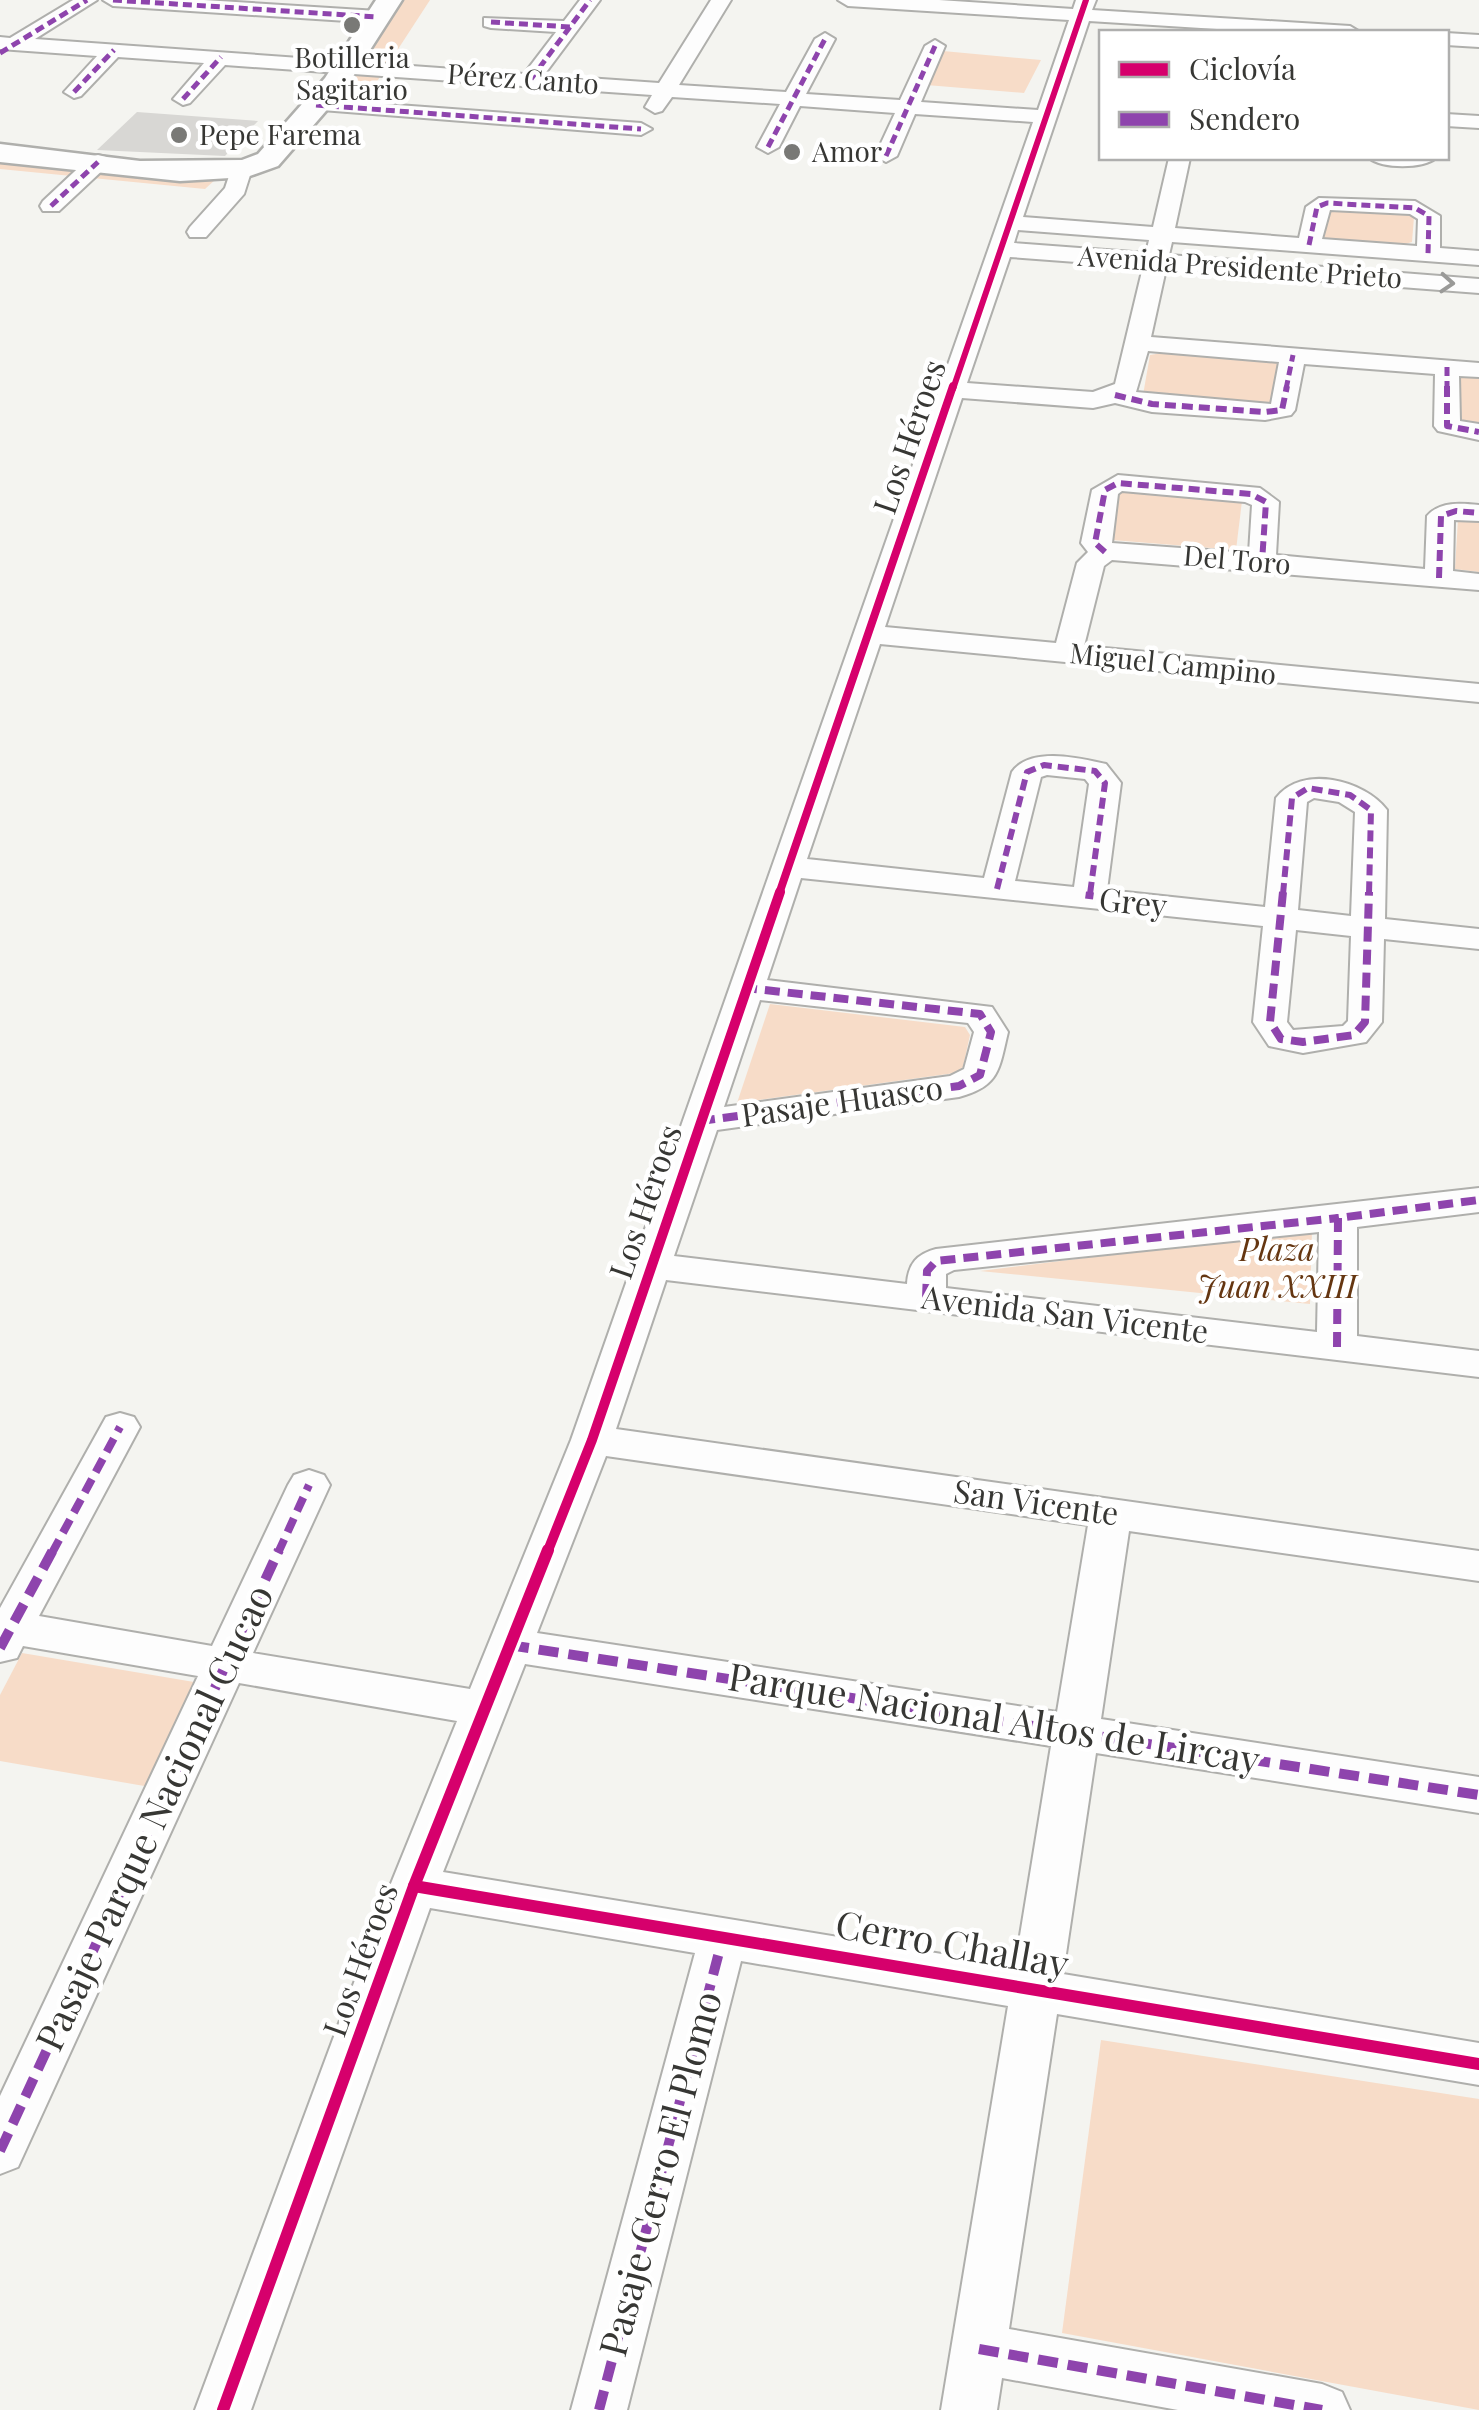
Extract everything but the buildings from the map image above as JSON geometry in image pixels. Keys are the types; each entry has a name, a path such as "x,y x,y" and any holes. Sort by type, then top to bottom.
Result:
{"main road":[{"path":"0,153 216,174 264,164 347,66 384,9"}],"street":[{"path":"4,46 87,0"},
{"path":"113,0 384,9"},
{"path":"531,79 590,0"},
{"path":"316,105 635,138 721,0"},
{"path":"848,0 1084,8 1121,17 1319,30"},
{"name":"Los Héroes","path":"223,2410 414,1886 592,1440 1084,8"},
{"path":"491,22 570,27"},
{"path":"768,147 826,39"},
{"path":"1449,39 1479,41"},
{"name":"Pérez Canto","path":"4,46 221,57 1046,117"},
{"path":"886,156 935,46"},
{"path":"74,92 114,50"},
{"path":"183,100 221,57"},
{"path":"1449,120 1479,122"},
{"path":"1115,395 1127,387 1153,260 1179,160"},
{"path":"51,206 98,162"},
{"path":"198,232 236,189 240,172"},
{"path":"1309,245 1317,207 1327,202 1415,208 1429,216 1428,254"},
{"name":"Avenida Presidente Prieto","path":"1006,236 1160,234 1479,258"},
{"name":"Avenida Presidente Prieto","path":"1006,236 1153,260 1479,286"},
{"path":"1138,343 1479,370"},
{"path":"953,390 1075,399 1115,395 1152,404 1265,412 1282,410 1288,398 1293,356"},
{"path":"1447,367 1446,426 1479,432"},
{"path":"1068,654 1091,564 1106,552 1094,544 1105,490 1118,483 1251,494 1266,502 1262,562"},
{"path":"1439,578 1441,516 1456,511 1479,513"},
{"name":"Del Toro","path":"1106,552 1134,551 1479,582"},
{"name":"Miguel Campino","path":"867,634 1479,694"},
{"path":"996,889 1027,772 1044,764 1095,771 1105,782 1089,899"},
{"path":"1308,788 1346,792 1360,798 1371,810 1365,1022 1354,1035 1304,1042 1280,1038 1270,1022 1282,919 1292,798 1308,788"},
{"name":"Grey","path":"788,868 1479,940"},
{"name":"Pasaje Huasco","path":"700,1121 959,1086 980,1075 991,1032 980,1014 746,988"},
{"path":"926,1298 927,1272 936,1261 1479,1200"},
{"path":"1337,1347 1338,1218"},
{"name":"Avenida San Vicente","path":"650,1266 1479,1364"},
{"path":"120,1427 4,1634 227,1664 486,1709"},
{"name":"San Vicente","path":"592,1440 1479,1566"},
{"name":"Pasaje Parque Nacional Cucao","path":"0,2151 309,1484"},
{"path":"969,2410 1111,1513"},
{"name":"Parque Nacional Altos de Lircay","path":"509,1644 1479,1795"},
{"name":"Cerro Challay","path":"414,1886 1479,2064"},
{"name":"Pasaje Cerro El Plomo","path":"598,2410 723,1937"},
{"path":"979,2349 1322,2410"}],"green space":[{"path":"402,0 430,0 361,106 336,105"},
{"path":"943,51 1041,60 1024,93 926,85"},
{"path":"0,157 217,178 205,189 0,169"},
{"path":"1325,210 1402,212 1414,217 1412,242 1402,245 1329,240 1322,236"},
{"path":"1168,352 1273,360 1283,367 1275,404 1143,395 1150,355"},
{"path":"1479,376 1479,427 1468,426 1457,418 1459,379"},
{"path":"1120,491 1242,501 1236,550 1112,540"},
{"path":"1458,519 1479,521 1479,572 1455,569"},
{"path":"770,1004 965,1027 970,1035 963,1067 955,1073 737,1103"},
{"name":"Plaza Juan XXIII","path":"1312,1230 1310,1304 980,1271"},
{"path":"22,1653 200,1683 150,1787 0,1761 0,1695"},
{"path":"1101,2040 1479,2099 1479,2410 1062,2333"}],"marked path":[{"path":"0,53 87,0"},
{"path":"113,0 378,17"},
{"path":"531,79 590,0"},
{"path":"491,22 570,27"},
{"path":"768,147 825,39"},
{"path":"886,156 935,46"},
{"path":"74,92 114,50"},
{"path":"183,99 221,57"},
{"path":"316,105 641,129"},
{"path":"51,206 98,162"},
{"path":"1309,245 1317,207 1327,203 1415,208 1429,216 1428,254"},
{"path":"1115,395 1152,404 1282,410 1293,355"},
{"path":"1447,367 1447,426 1479,432"},
{"path":"1105,552 1095,543 1105,490 1118,483 1251,494 1266,502 1262,562"},
{"path":"1439,578 1441,516 1456,511 1479,513"},
{"path":"997,889 1027,772 1044,765 1095,771 1105,783 1089,899"},
{"path":"1308,788 1350,795 1371,810 1365,1022 1354,1035 1303,1042 1281,1039 1270,1022 1292,798 1308,788"},
{"path":"700,1121 959,1086 980,1075 991,1032 980,1014 746,988"},
{"path":"1337,1347 1338,1218 1479,1200"},
{"path":"926,1299 927,1271 936,1261 1338,1218"},
{"path":"0,1648 120,1427"},
{"path":"0,2151 309,1485"},
{"path":"509,1645 1479,1795"},
{"path":"599,2410 723,1937"},
{"path":"979,2349 1322,2410"}],"cycle path":[{"path":"223,2410 414,1886 592,1440 1086,0"},
{"path":"414,1886 1479,2064"}],"place":[{"name":"Botilleria Sagitario","path":"352,25"},
{"name":"Pepe Farema","path":"179,135"},
{"name":"Amor","path":"792,152"}]}
